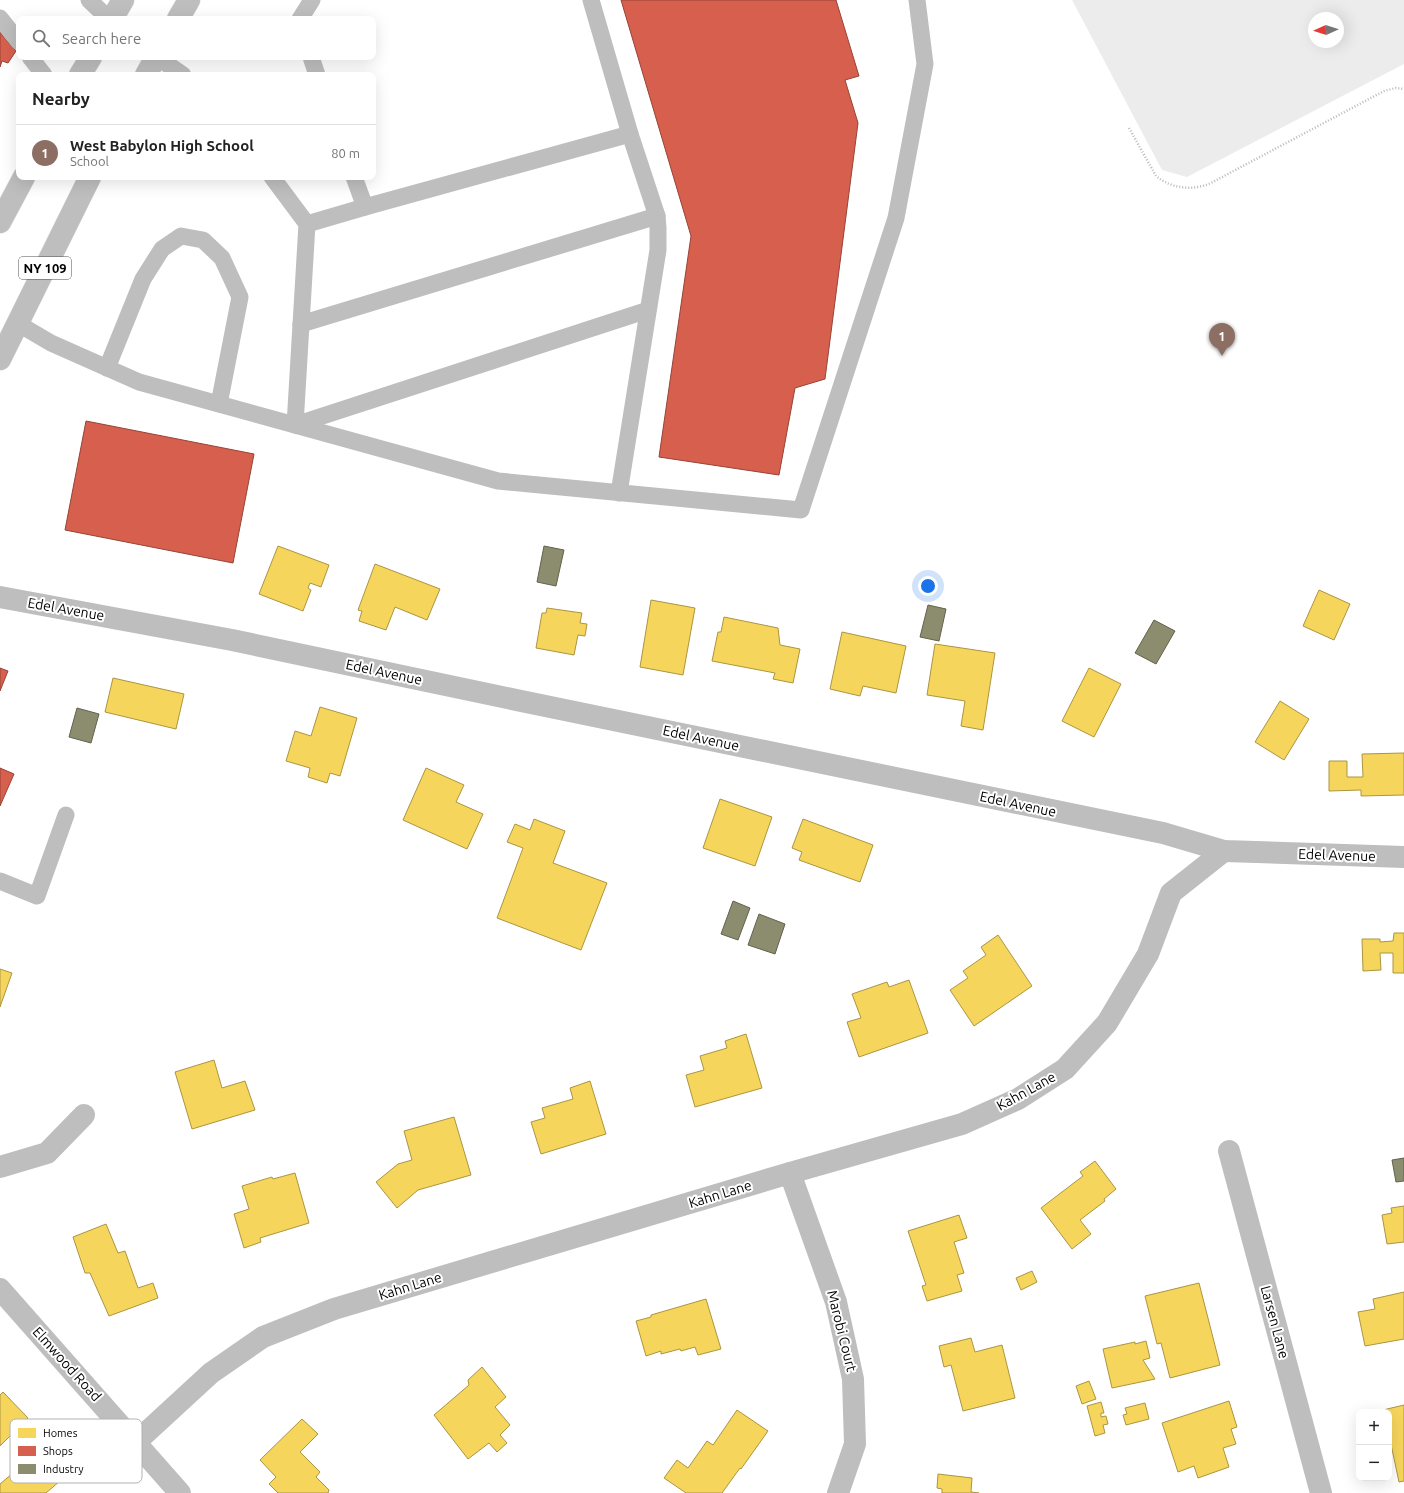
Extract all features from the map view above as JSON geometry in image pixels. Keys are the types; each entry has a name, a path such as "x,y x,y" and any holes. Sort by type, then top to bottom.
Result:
{"street":[{"path":"114,16 124,0"},
{"path":"180,16 189,0"},
{"path":"82,72 89,60"},
{"path":"148,72 155,60"},
{"path":"0,222 22,180"},
{"name":"NY 109","path":"0,359 88,180"},
{"name":"Edel Avenue","path":"0,597 232,640 518,701 1163,834 1224,850 1404,857"},
{"name":"Kahn Lane","path":"142,1436 211,1373 263,1337 334,1309 790,1173 962,1124 1018,1099 1065,1069 1107,1023 1148,954 1172,893 1224,850"},
{"path":"0,1167 46,1153 84,1114"},
{"name":"Larsen Lane","path":"1229,1151 1321,1493"},
{"name":"Marobi Court","path":"790,1173 836,1302 854,1379 855,1444 838,1493"},
{"name":"Elmwood Road","path":"0,1289 116,1419"},
{"name":"Elmwood Road","path":"142,1449 180,1493"}],"lane":[{"path":"89,0 106,16"},
{"path":"302,16 312,0"},
{"path":"591,0 630,134 657,216 658,228 658,250 619,493"},
{"path":"17,323 50,343 139,382 498,481 801,510 896,218 925,64 917,0"},
{"path":"0,18 16,38"},
{"path":"32,60 42,72"},
{"path":"161,60 179,72"},
{"path":"312,60 316,72"},
{"path":"307,224 630,134"},
{"path":"274,180 307,224 295,425"},
{"path":"355,180 365,207"},
{"path":"301,324 657,216"},
{"path":"107,368 143,279 162,249 181,236 203,240 222,258 240,297 219,404"},
{"path":"295,425 648,310"},
{"path":"0,881 37,896 66,815"}],"path":[{"path":"1129,128 1156,176 1169,183 1191,188 1211,183 1384,91 1396,88 1404,89"}],"shaded area":[{"path":"1072,0 1404,0 1404,64 1187,177 1162,170"}],"building: Homes":[{"path":"278,546 329,565 321,587 310,583 308,588 311,590 303,611 259,594"},
{"path":"375,564 440,589 427,620 395,607 386,630 359,621 362,611 358,610"},
{"path":"1319,590 1350,604 1334,640 1303,626"},
{"path":"651,600 695,608 683,675 640,667"},
{"path":"547,608 582,613 580,623 587,624 585,636 578,635 574,655 536,648 542,613 546,613"},
{"path":"724,617 778,628 780,645 800,649 793,683 773,679 775,673 712,661 718,632 721,632"},
{"path":"842,632 906,646 896,693 863,686 860,696 830,689"},
{"path":"935,644 995,653 983,730 961,726 965,701 927,695"},
{"path":"1089,668 1121,684 1094,737 1062,721"},
{"path":"113,678 184,694 176,729 105,712"},
{"path":"1280,701 1309,719 1284,760 1255,742"},
{"path":"320,707 357,718 340,776 330,773 327,783 308,777 310,768 286,761 295,731 311,736"},
{"path":"1404,753 1404,795 1361,796 1361,790 1329,791 1329,761 1347,761 1347,777 1363,777 1362,754"},
{"path":"426,768 464,785 456,802 483,814 467,849 403,820"},
{"path":"720,799 772,817 755,866 703,848"},
{"path":"534,819 565,831 553,863 607,883 581,950 497,918 523,848 507,842 515,824 530,830"},
{"path":"803,819 873,845 860,882 799,860 802,852 792,848"},
{"path":"1394,933 1404,933 1404,973 1393,973 1393,953 1380,953 1381,970 1363,971 1362,939 1380,939 1380,942 1393,941"},
{"path":"998,935 1032,986 974,1026 950,990 968,978 963,971 986,955 981,947"},
{"path":"0,969 12,973 0,1007"},
{"path":"909,980 928,1033 859,1057 847,1022 861,1018 852,994 887,982 889,987"},
{"path":"746,1034 762,1088 695,1107 686,1075 704,1070 700,1056 727,1048 725,1041"},
{"path":"214,1060 222,1088 245,1081 255,1110 192,1129 175,1072"},
{"path":"590,1081 606,1134 541,1154 531,1122 545,1118 542,1108 573,1099 570,1088"},
{"path":"454,1117 471,1175 418,1190 397,1208 376,1182 398,1164 412,1160 404,1131"},
{"path":"1095,1161 1116,1189 1104,1199 1105,1201 1080,1220 1091,1234 1072,1249 1041,1208 1083,1176 1080,1172"},
{"path":"295,1173 309,1223 260,1238 261,1242 244,1248 234,1214 249,1209 242,1186 272,1177 273,1179"},
{"path":"1404,1206 1404,1242 1387,1244 1382,1215 1392,1213 1391,1208"},
{"path":"959,1215 967,1238 954,1242 964,1273 957,1275 962,1291 927,1301 922,1286 926,1285 908,1231"},
{"path":"106,1224 118,1253 125,1251 138,1288 153,1283 158,1298 109,1316 90,1273 85,1273 73,1237"},
{"path":"1032,1271 1037,1282 1021,1290 1016,1278"},
{"path":"1199,1283 1220,1365 1170,1378 1161,1343 1157,1344 1145,1296"},
{"path":"1404,1292 1404,1339 1365,1346 1358,1312 1375,1309 1373,1299"},
{"path":"706,1299 721,1349 698,1355 695,1347 661,1354 661,1351 646,1356 636,1321 651,1317 651,1315"},
{"path":"971,1338 975,1352 1002,1345 1015,1398 963,1411 951,1365 944,1367 939,1346"},
{"path":"1146,1341 1150,1358 1143,1360 1155,1379 1112,1388 1103,1349"},
{"path":"482,1367 506,1397 495,1407 510,1425 500,1435 507,1443 497,1452 489,1443 468,1459 434,1415 469,1385 468,1380"},
{"path":"1089,1381 1096,1399 1082,1404 1076,1386"},
{"path":"3,1392 28,1418 10,1419 10,1436 0,1446 0,1395"},
{"path":"1229,1401 1237,1427 1231,1429 1236,1444 1223,1448 1229,1467 1198,1478 1194,1466 1178,1472 1162,1423"},
{"path":"1101,1402 1104,1413 1101,1413 1101,1417 1106,1416 1108,1424 1103,1425 1105,1433 1095,1436 1087,1406"},
{"path":"1145,1403 1149,1419 1126,1425 1123,1415 1127,1414 1125,1408"},
{"path":"1404,1405 1404,1481 1399,1482 1392,1449 1392,1409 1387,1409"},
{"path":"737,1410 768,1431 722,1493 686,1493 664,1478 677,1460 688,1468 707,1441 713,1445"},
{"path":"302,1419 318,1434 300,1452 320,1472 316,1477 329,1490 328,1493 278,1493 269,1484 276,1477 260,1460"},
{"path":"938,1474 972,1478 971,1492 979,1493 942,1493 942,1489 937,1488"},
{"path":"10,1476 10,1483 58,1483 46,1493 0,1493 0,1484"}],"building: Shops":[{"path":"621,0 836,0 859,76 845,80 858,123 825,379 795,388 779,475 659,457 691,236"},
{"path":"0,24 3,27 2,35 16,51 8,63 2,61 0,67"},
{"path":"86,421 254,454 233,563 65,530"},
{"path":"0,668 8,671 0,691"},
{"path":"0,768 14,774 0,806"}],"building: Industry":[{"path":"544,546 564,550 556,586 537,582"},
{"path":"928,605 946,609 939,641 920,637"},
{"path":"1154,620 1175,631 1156,664 1135,653"},
{"path":"77,708 99,714 91,743 69,737"},
{"path":"733,901 750,908 738,940 721,934"},
{"path":"759,914 785,924 775,954 748,945"},
{"path":"1404,1158 1404,1181 1396,1182 1392,1160"}],"place":[{"name":"West Babylon High School","path":"1222,356"}]}
